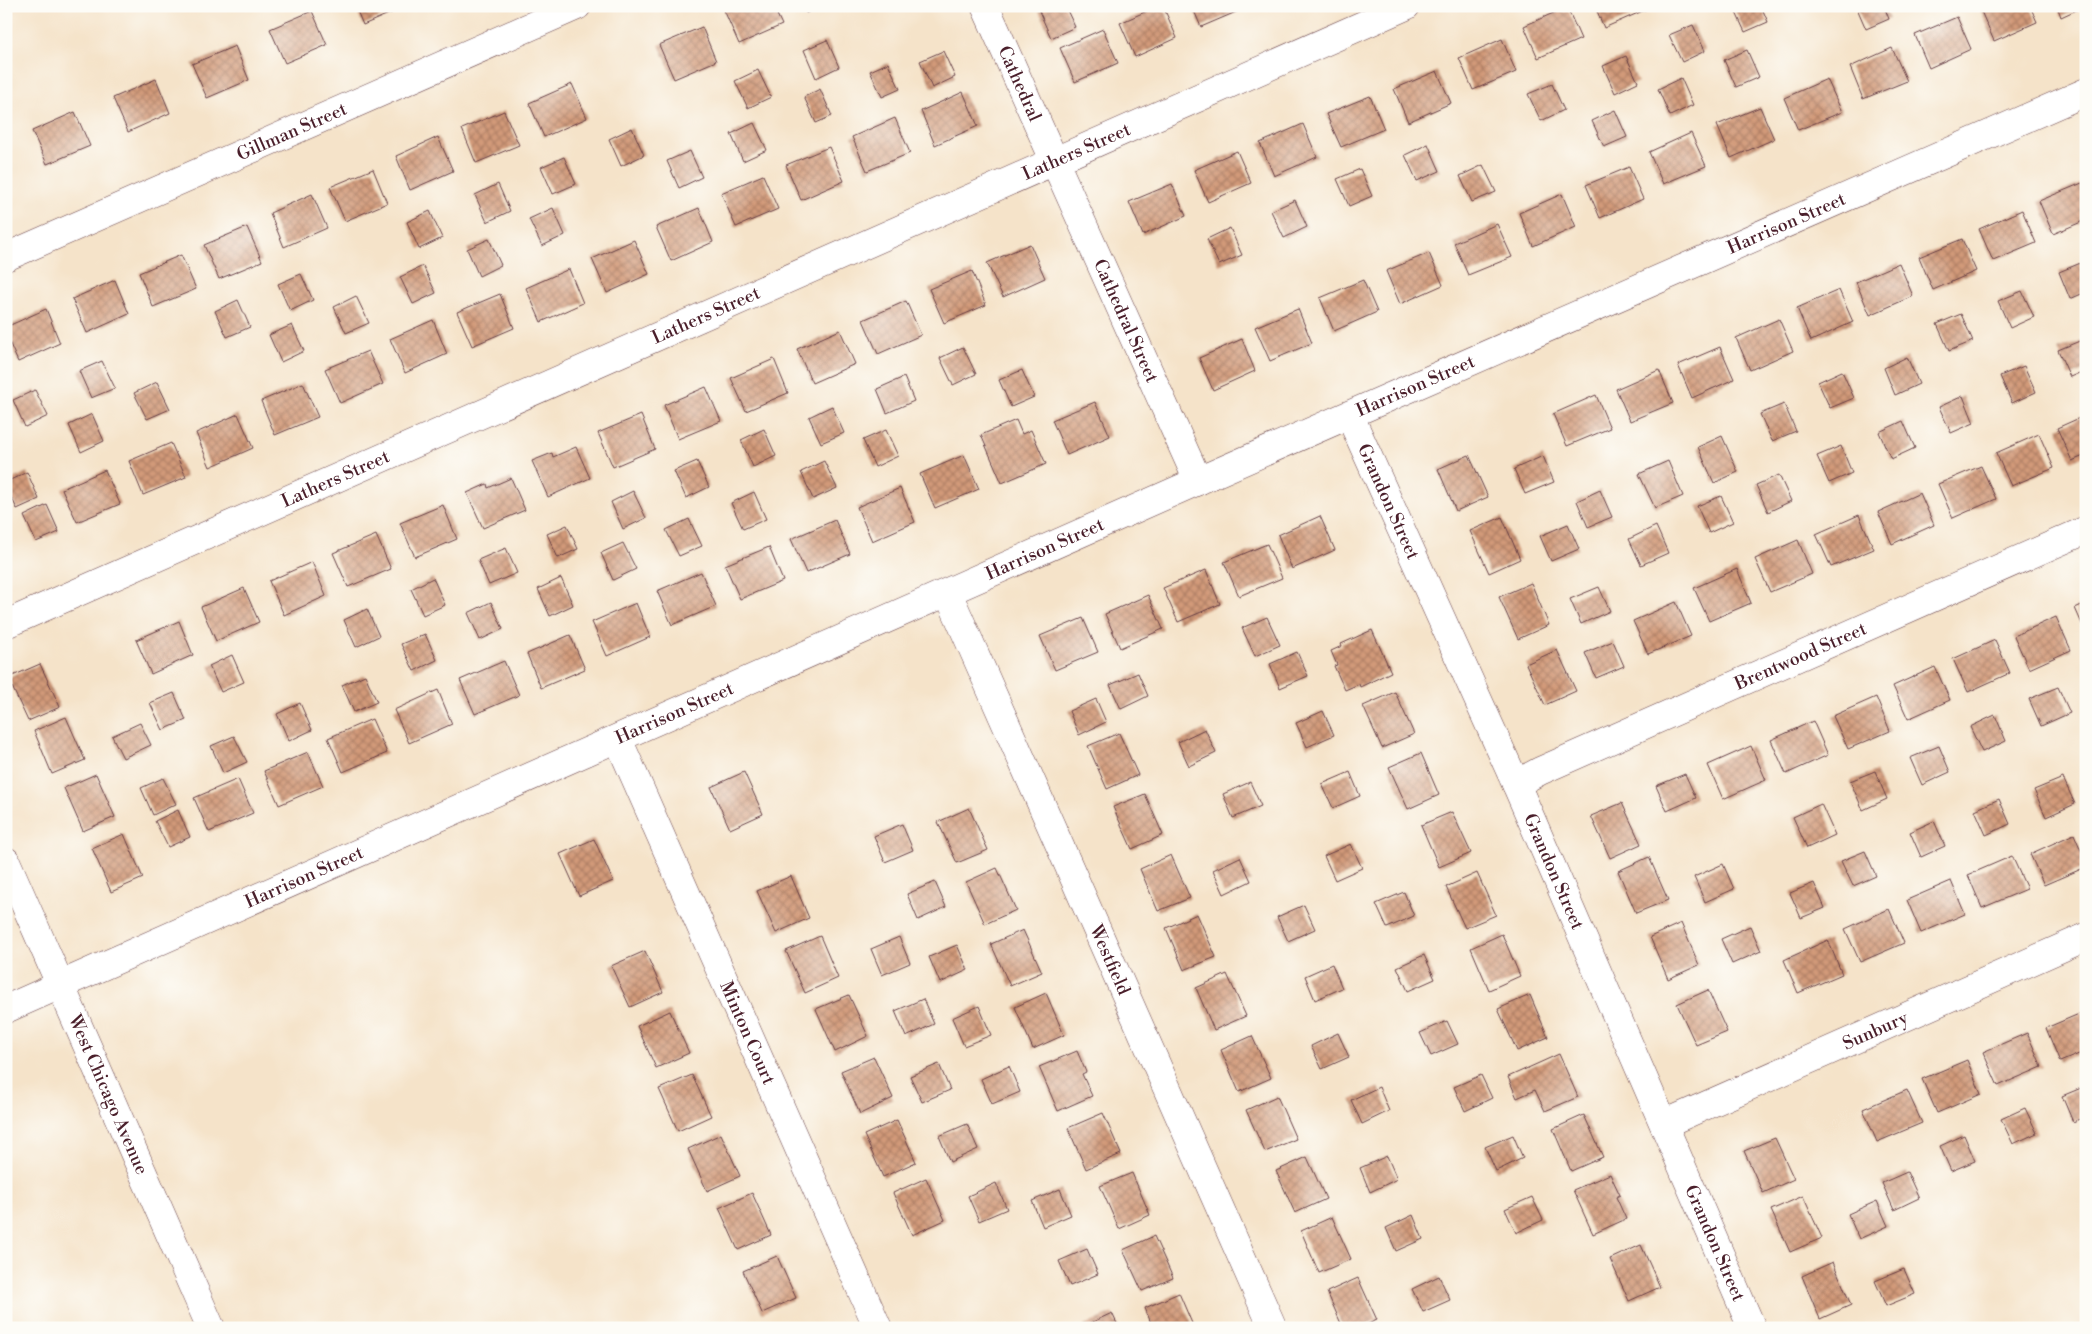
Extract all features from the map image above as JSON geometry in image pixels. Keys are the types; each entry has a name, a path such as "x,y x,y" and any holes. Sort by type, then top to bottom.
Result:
{"street":[{"name":"Gillman Street","path":"6,257 577,6"},
{"name":"Cathedral","path":"985,6 1054,161"},
{"name":"Lathers Street","path":"6,624 1406,6"},
{"name":"Harrison Street","path":"6,1009 1198,481 2086,92"},
{"name":"Cathedral Street","path":"1054,161 1198,481"},
{"name":"Grandon Street","path":"1350,416 1516,784 1752,1328"},
{"name":"Brentwood Street","path":"1516,784 1540,771 2086,530"},
{"name":"Westfield","path":"948,593 1273,1328"},
{"name":"Minton Court","path":"618,738 878,1328"},
{"name":"West Chicago Avenue","path":"6,861 211,1328"},
{"name":"Sunbury","path":"1664,1124 2086,937"}],"building":[{"path":"355,6 407,6 363,25"},
{"path":"732,6 773,6 782,25 739,44 724,10"},
{"path":"803,6 821,6 806,13"},
{"path":"1050,6 1065,6 1075,27 1051,38 1039,11"},
{"path":"1158,6 1163,6 1177,38 1135,57 1120,23"},
{"path":"1192,6 1242,6 1243,9 1201,27"},
{"path":"1595,6 1646,6 1647,9 1604,28"},
{"path":"1733,6 1761,6 1768,22 1745,32"},
{"path":"1856,6 1884,6 1889,19 1866,29"},
{"path":"1986,6 2030,6 2037,22 1994,41 1980,9"},
{"path":"2057,6 2085,6 2061,17"},
{"path":"1567,7 1581,39 1538,58 1524,26"},
{"path":"312,11 327,45 285,63 270,29"},
{"path":"1957,17 1971,49 1929,68 1915,35"},
{"path":"1693,25 1705,51 1682,62 1669,35"},
{"path":"702,27 716,61 674,79 659,45"},
{"path":"1103,29 1118,63 1075,82 1060,48"},
{"path":"1502,39 1516,72 1473,90 1459,58"},
{"path":"827,40 839,67 816,78 804,50"},
{"path":"235,46 249,80 207,98 192,64"},
{"path":"1892,48 1907,81 1863,99 1850,67"},
{"path":"1747,50 1759,77 1736,87 1724,60"},
{"path":"943,51 955,77 932,88 920,61"},
{"path":"1626,56 1638,82 1615,93 1603,66"},
{"path":"888,63 900,89 882,97 870,71"},
{"path":"758,70 771,97 748,108 735,81"},
{"path":"1437,71 1451,103 1408,122 1394,89"},
{"path":"1681,78 1693,105 1670,116 1658,89"},
{"path":"156,79 170,113 128,132 113,98"},
{"path":"1827,79 1842,112 1798,130 1784,98"},
{"path":"572,84 587,118 544,137 529,103"},
{"path":"1552,84 1564,110 1541,121 1528,94"},
{"path":"820,89 832,116 816,123 804,97"},
{"path":"963,92 978,126 935,145 921,111"},
{"path":"1370,96 1384,129 1341,147 1326,114"},
{"path":"1760,107 1774,139 1731,158 1717,125"},
{"path":"1615,110 1627,137 1604,147 1592,121"},
{"path":"504,111 519,145 476,163 462,129"},
{"path":"75,112 90,146 47,164 32,131"},
{"path":"895,118 910,153 867,171 852,137"},
{"path":"754,123 767,150 743,161 731,134"},
{"path":"1303,124 1317,157 1274,176 1260,143"},
{"path":"632,128 644,155 621,166 609,139"},
{"path":"1691,133 1706,166 1663,184 1649,152"},
{"path":"438,137 453,171 410,190 396,156"},
{"path":"1428,144 1440,171 1417,181 1405,155"},
{"path":"829,147 844,181 801,200 786,165"},
{"path":"690,151 702,177 679,188 667,161"},
{"path":"1237,151 1251,183 1208,202 1194,170"},
{"path":"564,157 576,184 553,194 541,167"},
{"path":"1483,165 1496,192 1472,202 1460,176"},
{"path":"1629,167 1643,199 1600,218 1586,185"},
{"path":"373,169 387,203 345,221 330,187"},
{"path":"1360,169 1372,196 1349,206 1337,179"},
{"path":"763,175 778,209 736,227 721,193"},
{"path":"2082,183 2086,191 2086,220 2053,234 2039,201"},
{"path":"498,184 510,211 487,222 475,195"},
{"path":"1172,184 1186,216 1143,235 1129,202"},
{"path":"312,194 327,228 284,247 270,213"},
{"path":"1562,194 1576,227 1533,246 1519,213"},
{"path":"1295,200 1307,227 1284,238 1271,211"},
{"path":"553,208 565,235 542,246 529,219"},
{"path":"699,208 713,242 671,261 656,227"},
{"path":"2022,210 2036,243 1993,261 1979,229"},
{"path":"430,211 442,238 419,249 407,222"},
{"path":"1497,224 1512,257 1468,275 1454,243"},
{"path":"247,227 262,261 219,279 204,245"},
{"path":"1230,228 1242,255 1219,265 1207,239"},
{"path":"489,239 501,265 479,276 467,249"},
{"path":"1962,239 1976,271 1933,290 1919,257"},
{"path":"634,240 649,274 607,293 592,259"},
{"path":"1030,244 1045,278 1003,297 987,263"},
{"path":"1429,253 1443,285 1400,304 1386,271"},
{"path":"181,255 196,289 153,307 139,273"},
{"path":"2083,262 2086,269 2086,292 2070,299 2059,272"},
{"path":"1899,263 1913,296 1870,315 1856,282"},
{"path":"423,266 436,293 413,304 400,277"},
{"path":"569,269 583,303 541,322 526,288"},
{"path":"972,271 986,305 944,323 929,289"},
{"path":"301,274 313,300 290,311 278,284"},
{"path":"115,280 129,314 87,333 72,299"},
{"path":"1363,280 1377,312 1334,331 1320,298"},
{"path":"1839,290 1853,322 1811,341 1797,308"},
{"path":"2022,291 2034,317 2010,328 1998,301"},
{"path":"500,294 514,328 472,346 457,312"},
{"path":"356,296 369,323 346,333 334,307"},
{"path":"238,300 250,327 227,337 215,311"},
{"path":"906,301 921,335 878,354 863,320"},
{"path":"46,309 60,343 18,362 6,335 6,327"},
{"path":"1298,309 1312,343 1270,361 1255,327"},
{"path":"1961,314 1973,341 1949,351 1937,324"},
{"path":"1779,319 1793,351 1750,370 1736,338"},
{"path":"433,320 447,354 405,373 390,339"},
{"path":"292,325 304,351 281,362 269,335"},
{"path":"840,330 855,364 812,383 797,349"},
{"path":"1242,339 1255,371 1213,390 1199,358"},
{"path":"2082,340 2086,347 2086,370 2070,377 2058,350"},
{"path":"963,347 976,374 953,385 940,358"},
{"path":"1720,347 1734,379 1692,398 1678,365"},
{"path":"368,351 383,384 340,403 325,369"},
{"path":"1907,357 1919,384 1895,395 1884,368"},
{"path":"774,359 788,393 746,411 731,378"},
{"path":"102,361 115,388 91,398 79,371"},
{"path":"2024,366 2036,392 2012,403 2000,376"},
{"path":"1022,370 1034,397 1011,407 999,380"},
{"path":"1659,370 1673,403 1630,421 1616,389"},
{"path":"1842,371 1854,398 1830,408 1818,382"},
{"path":"904,377 914,401 887,413 877,389"},
{"path":"157,382 170,409 147,419 134,393"},
{"path":"303,383 318,417 275,435 261,401"},
{"path":"706,387 721,421 678,439 664,405"},
{"path":"35,390 48,416 25,427 13,400"},
{"path":"1596,395 1610,428 1567,446 1553,414"},
{"path":"1963,396 1974,423 1951,433 1939,407"},
{"path":"1095,402 1110,436 1067,455 1052,420"},
{"path":"1784,404 1796,431 1772,441 1760,414"},
{"path":"832,406 844,433 821,443 809,417"},
{"path":"92,414 104,441 81,452 69,425"},
{"path":"238,414 253,448 210,467 196,433"},
{"path":"641,415 655,449 613,467 598,433"},
{"path":"2086,415 2086,455 2072,461 2057,428"},
{"path":"1016,420 1022,434 1031,430 1046,464 1002,483 981,435"},
{"path":"1903,421 1915,448 1891,459 1879,432"},
{"path":"764,429 776,456 753,467 741,440"},
{"path":"886,430 898,456 875,467 863,440"},
{"path":"2039,434 2054,468 2011,486 1996,453"},
{"path":"1722,436 1738,472 1714,483 1698,447"},
{"path":"171,443 186,477 143,495 129,461"},
{"path":"1841,446 1852,473 1829,483 1817,456"},
{"path":"576,447 590,478 548,497 532,461 552,453 553,457"},
{"path":"964,455 979,489 935,508 920,474"},
{"path":"1469,455 1488,497 1456,511 1438,469"},
{"path":"1543,456 1554,482 1525,494 1514,469"},
{"path":"697,461 709,487 686,498 674,471"},
{"path":"824,461 837,488 813,499 801,472"},
{"path":"1668,461 1683,496 1655,508 1639,474"},
{"path":"1981,466 1996,499 1953,518 1938,484"},
{"path":"105,470 120,504 77,522 62,489"},
{"path":"27,472 39,499 17,509 6,486 6,482"},
{"path":"1779,475 1791,501 1768,512 1756,485"},
{"path":"511,478 525,510 483,528 467,493 487,484 488,488"},
{"path":"900,488 915,522 872,541 857,507"},
{"path":"1600,490 1612,517 1588,527 1577,501"},
{"path":"633,491 646,518 623,529 611,502"},
{"path":"754,492 766,519 743,529 731,503"},
{"path":"1920,493 1934,525 1892,544 1878,512"},
{"path":"1721,496 1733,522 1709,533 1697,506"},
{"path":"47,505 59,532 36,542 24,516"},
{"path":"443,505 457,539 415,557 400,523"},
{"path":"1859,515 1874,549 1831,567 1816,534"},
{"path":"1320,516 1335,550 1292,569 1278,535"},
{"path":"1502,517 1520,559 1489,573 1470,531"},
{"path":"689,519 702,546 679,556 666,530"},
{"path":"835,520 850,554 806,573 791,539"},
{"path":"1568,524 1579,549 1551,561 1540,536"},
{"path":"567,525 578,549 558,558 547,534"},
{"path":"1656,526 1668,553 1641,565 1629,539"},
{"path":"376,535 391,569 348,587 333,553"},
{"path":"1798,540 1812,574 1770,592 1755,559"},
{"path":"623,543 636,569 613,580 601,553"},
{"path":"1267,544 1282,578 1239,596 1224,562"},
{"path":"769,547 783,581 740,599 725,565"},
{"path":"506,548 517,573 489,585 478,560"},
{"path":"312,562 326,596 284,615 269,581"},
{"path":"1737,569 1751,603 1709,621 1694,588"},
{"path":"1206,570 1220,604 1178,622 1163,588"},
{"path":"701,572 716,606 672,625 657,591"},
{"path":"433,578 445,605 423,615 411,589"},
{"path":"561,578 573,605 550,616 538,589"},
{"path":"1531,583 1549,625 1518,639 1499,597"},
{"path":"1599,587 1610,611 1581,624 1570,599"},
{"path":"244,588 259,622 216,641 201,607"},
{"path":"1148,595 1163,629 1120,648 1105,614"},
{"path":"491,602 503,629 480,640 468,613"},
{"path":"1676,602 1691,636 1648,654 1633,621"},
{"path":"636,603 650,637 607,656 592,622"},
{"path":"2086,603 2086,633 2075,608"},
{"path":"367,609 379,636 356,647 344,620"},
{"path":"1267,617 1280,645 1255,656 1242,628"},
{"path":"2056,617 2071,650 2029,669 2014,636"},
{"path":"1083,618 1098,652 1055,670 1040,636"},
{"path":"179,621 193,655 151,674 136,640"},
{"path":"1372,630 1391,672 1360,687 1359,684 1345,690 1334,666 1337,665 1331,651 1342,646 1341,644"},
{"path":"425,634 437,660 414,671 401,644"},
{"path":"570,635 585,669 541,688 527,654"},
{"path":"1995,640 2010,673 1968,692 1953,659"},
{"path":"1613,641 1624,666 1596,678 1585,653"},
{"path":"1557,650 1576,691 1545,705 1526,664"},
{"path":"1297,652 1308,676 1280,688 1270,664"},
{"path":"232,655 244,682 221,692 209,666"},
{"path":"504,661 519,695 475,714 460,680"},
{"path":"40,664 60,707 28,721 8,678"},
{"path":"1935,667 1950,700 1908,719 1893,686"},
{"path":"1138,673 1148,696 1121,709 1110,685"},
{"path":"365,675 377,702 354,712 342,685"},
{"path":"2058,687 2070,713 2041,726 2029,699"},
{"path":"438,690 452,724 409,743 394,710"},
{"path":"1395,692 1414,734 1382,748 1363,706"},
{"path":"174,693 186,720 163,730 150,703"},
{"path":"1876,697 1890,731 1848,749 1833,716"},
{"path":"1096,699 1106,722 1079,735 1069,711"},
{"path":"300,703 312,730 289,741 277,714"},
{"path":"1323,711 1334,735 1307,747 1296,723"},
{"path":"1995,715 2006,741 1982,752 1970,727"},
{"path":"66,717 85,760 52,774 34,731"},
{"path":"372,719 387,753 343,772 328,738"},
{"path":"1813,721 1828,755 1786,774 1771,740"},
{"path":"140,723 151,745 123,758 112,736"},
{"path":"1205,729 1216,753 1189,766 1178,742"},
{"path":"1119,733 1138,775 1107,789 1088,746"},
{"path":"234,736 247,762 223,773 211,746"},
{"path":"1751,746 1766,780 1723,799 1708,765"},
{"path":"1939,746 1950,772 1922,785 1910,758"},
{"path":"308,752 323,786 279,805 264,771"},
{"path":"1421,753 1439,795 1408,809 1389,767"},
{"path":"1875,771 1887,799 1863,810 1850,781"},
{"path":"744,772 763,814 730,829 711,787"},
{"path":"1350,772 1360,796 1333,808 1322,784"},
{"path":"96,774 115,817 83,831 64,788"},
{"path":"1685,774 1696,798 1667,811 1656,786"},
{"path":"163,778 176,804 153,815 141,788"},
{"path":"2063,778 2075,804 2046,817 2034,790"},
{"path":"238,779 253,813 209,832 194,798"},
{"path":"1250,782 1261,806 1233,818 1223,794"},
{"path":"1145,794 1163,835 1132,849 1113,807"},
{"path":"1999,799 2010,824 1986,835 1975,810"},
{"path":"1622,803 1641,844 1610,858 1591,816"},
{"path":"1821,804 1835,835 1807,848 1793,817"},
{"path":"969,808 988,850 957,863 938,822"},
{"path":"178,810 190,837 168,847 155,821"},
{"path":"1452,812 1471,853 1439,867 1421,825"},
{"path":"1934,821 1945,846 1921,857 1910,832"},
{"path":"902,824 913,850 885,862 874,836"},
{"path":"124,834 143,878 111,892 92,848"},
{"path":"2074,834 2086,862 2086,867 2044,885 2030,854"},
{"path":"594,839 613,881 579,896 560,854"},
{"path":"1351,844 1362,868 1335,880 1324,856"},
{"path":"1865,851 1876,876 1853,886 1841,861"},
{"path":"1171,855 1190,898 1158,911 1140,869"},
{"path":"2012,856 2027,889 1982,908 1968,875"},
{"path":"1240,857 1251,881 1224,894 1213,870"},
{"path":"1649,857 1668,900 1636,913 1618,871"},
{"path":"1723,864 1734,889 1705,902 1694,877"},
{"path":"997,868 1016,910 985,924 966,882"},
{"path":"1477,873 1496,915 1465,928 1446,887"},
{"path":"791,876 809,918 776,933 757,891"},
{"path":"1951,881 1965,914 1921,933 1907,900"},
{"path":"935,882 946,907 918,920 907,894"},
{"path":"1814,883 1825,908 1801,918 1790,893"},
{"path":"1404,892 1414,916 1387,928 1376,904"},
{"path":"1304,905 1315,929 1288,941 1277,917"},
{"path":"1889,909 1904,943 1860,962 1845,929"},
{"path":"1197,914 1216,957 1184,970 1166,928"},
{"path":"1681,923 1699,965 1668,979 1650,937"},
{"path":"1750,926 1761,951 1732,964 1721,939"},
{"path":"1023,930 1042,972 1010,986 991,944"},
{"path":"1502,934 1520,976 1489,990 1471,948"},
{"path":"820,936 838,978 805,993 786,951"},
{"path":"899,937 910,963 882,975 871,949"},
{"path":"1828,940 1842,974 1798,993 1784,960"},
{"path":"957,945 968,970 940,983 929,957"},
{"path":"645,951 663,992 630,1007 611,966"},
{"path":"1424,955 1435,979 1408,991 1397,967"},
{"path":"1332,964 1342,988 1315,1000 1305,976"},
{"path":"1227,974 1246,1016 1214,1030 1196,988"},
{"path":"1708,990 1727,1032 1696,1045 1677,1004"},
{"path":"1046,993 1064,1035 1033,1049 1015,1007"},
{"path":"849,995 868,1036 835,1052 816,1009"},
{"path":"1530,995 1548,1037 1517,1051 1498,1009"},
{"path":"923,999 934,1024 906,1037 895,1011"},
{"path":"979,1006 991,1035 964,1046 952,1018"},
{"path":"670,1011 689,1053 656,1068 637,1026"},
{"path":"2086,1011 2086,1051 2060,1062 2046,1028"},
{"path":"1447,1021 1458,1044 1431,1056 1420,1033"},
{"path":"1338,1033 1349,1057 1322,1069 1311,1046"},
{"path":"2027,1033 2042,1067 1998,1086 1983,1052"},
{"path":"1252,1036 1271,1078 1239,1092 1221,1050"},
{"path":"1077,1051 1086,1072 1082,1074 1092,1096 1058,1111 1039,1067"},
{"path":"1559,1054 1578,1097 1545,1111 1535,1090 1517,1098 1508,1077"},
{"path":"874,1057 893,1098 860,1114 841,1071"},
{"path":"1967,1060 1981,1094 1937,1113 1922,1079"},
{"path":"939,1064 950,1090 922,1102 910,1076"},
{"path":"1009,1066 1020,1092 992,1104 981,1079"},
{"path":"692,1075 711,1116 678,1131 659,1089"},
{"path":"1481,1075 1492,1098 1465,1111 1454,1087"},
{"path":"2086,1086 2086,1116 2073,1122 2062,1096"},
{"path":"1379,1087 1389,1111 1362,1124 1351,1100"},
{"path":"1907,1090 1922,1123 1877,1142 1863,1109"},
{"path":"1277,1096 1296,1139 1265,1152 1246,1110"},
{"path":"2025,1108 2037,1133 2013,1144 2001,1119"},
{"path":"1103,1113 1121,1154 1086,1169 1068,1128"},
{"path":"1584,1115 1603,1157 1571,1171 1553,1129"},
{"path":"897,1120 916,1162 883,1177 864,1135"},
{"path":"967,1124 978,1149 950,1162 939,1136"},
{"path":"721,1134 740,1176 707,1191 688,1149"},
{"path":"1513,1135 1523,1158 1496,1171 1485,1147"},
{"path":"1964,1135 1975,1161 1951,1171 1940,1146"},
{"path":"1775,1138 1794,1179 1763,1193 1744,1151"},
{"path":"1387,1156 1397,1179 1370,1192 1360,1168"},
{"path":"1307,1157 1326,1199 1295,1213 1276,1171"},
{"path":"1907,1172 1919,1198 1894,1210 1882,1183"},
{"path":"1132,1173 1150,1215 1119,1229 1100,1186"},
{"path":"1610,1174 1620,1195 1616,1197 1626,1219 1593,1234 1573,1190"},
{"path":"926,1178 945,1220 912,1235 893,1193"},
{"path":"996,1183 1007,1209 979,1221 968,1196"},
{"path":"1060,1189 1071,1215 1043,1227 1032,1201"},
{"path":"752,1193 771,1235 738,1250 719,1208"},
{"path":"1803,1196 1822,1238 1790,1252 1771,1210"},
{"path":"1532,1197 1543,1220 1516,1233 1505,1209"},
{"path":"1877,1201 1888,1226 1859,1239 1848,1214"},
{"path":"1413,1215 1423,1239 1396,1251 1386,1228"},
{"path":"1332,1217 1351,1259 1319,1273 1301,1231"},
{"path":"1154,1236 1173,1278 1142,1291 1123,1250"},
{"path":"1641,1245 1660,1287 1629,1301 1610,1259"},
{"path":"1087,1249 1098,1274 1070,1286 1059,1261"},
{"path":"777,1256 796,1298 762,1313 743,1271"},
{"path":"1833,1262 1851,1305 1820,1319 1802,1276"},
{"path":"1904,1269 1915,1294 1886,1306 1875,1281"},
{"path":"1439,1276 1450,1300 1423,1312 1412,1289"},
{"path":"1358,1278 1377,1320 1359,1328 1343,1328 1327,1292"},
{"path":"1179,1293 1194,1328 1153,1328 1145,1308"},
{"path":"1112,1313 1119,1328 1085,1328 1084,1326"}]}
